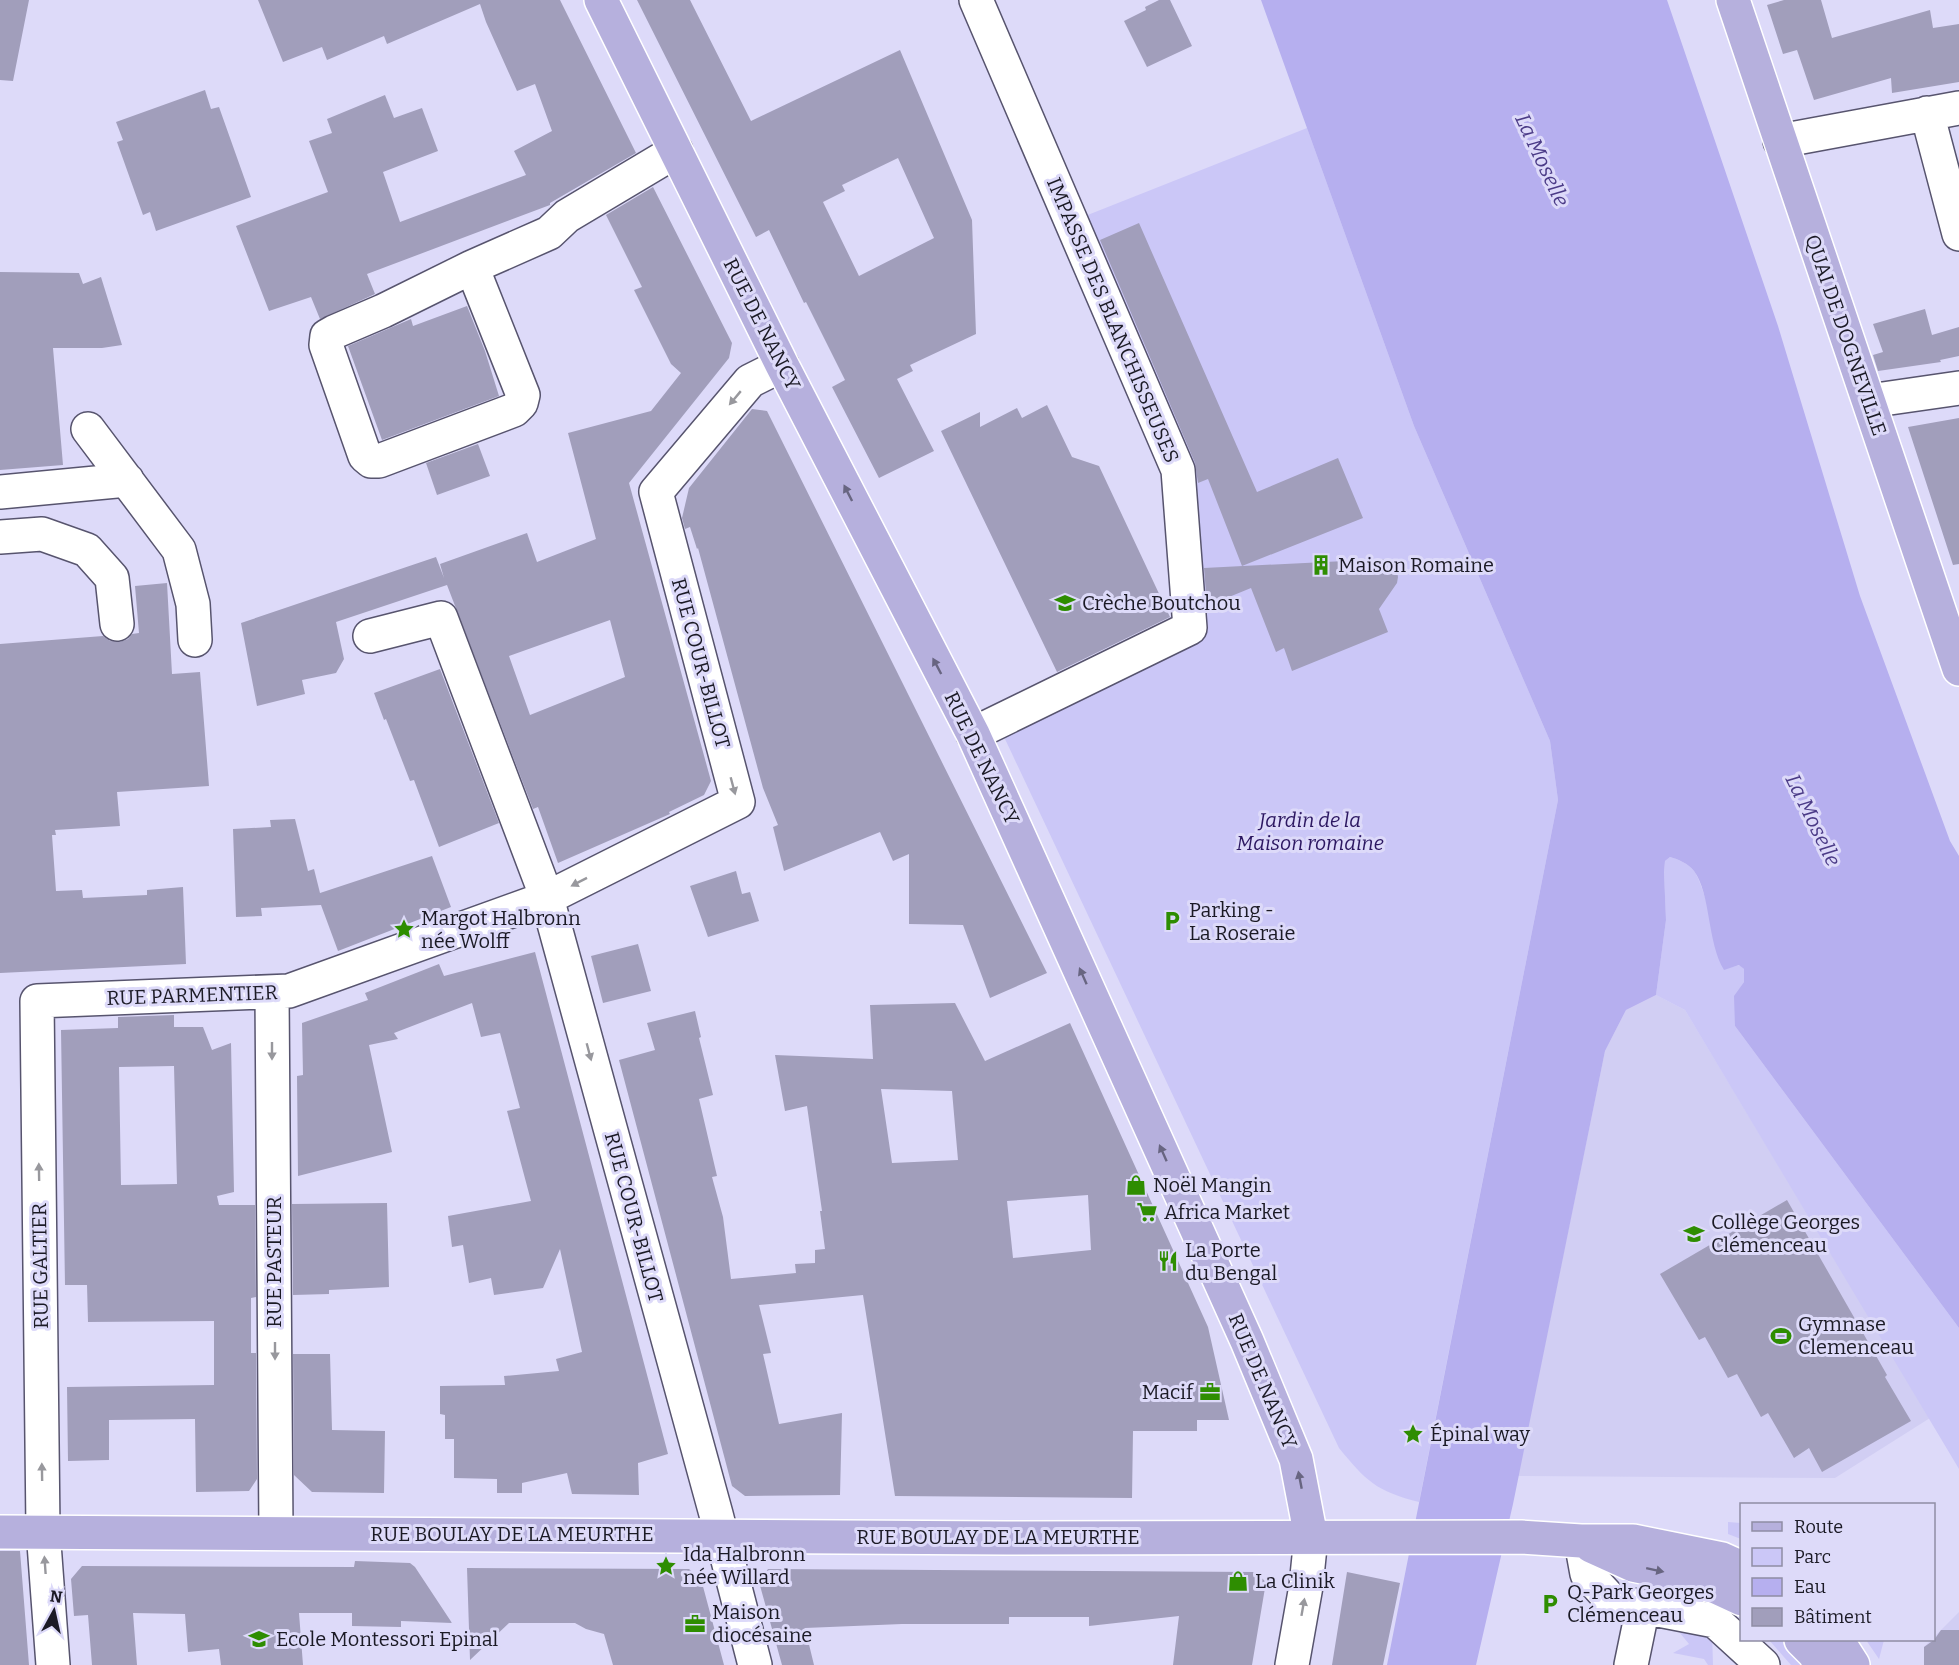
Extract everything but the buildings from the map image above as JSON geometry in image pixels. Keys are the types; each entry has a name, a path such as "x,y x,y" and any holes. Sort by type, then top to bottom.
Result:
{"main road":[{"name":"RUE DE NANCY","path":"601,0 782,365 973,734 1251,1352 1296,1459 1311,1537"},
{"name":"QUAI DE DOGNEVILLE","path":"1732,0 1959,669"},
{"name":"RUE BOULAY DE LA MEURTHE","path":"0,1532 43,1530 1007,1538 1521,1536 1581,1541"},
{"path":"1581,1541 1633,1540 1722,1559 1740,1567"},
{"path":"1581,1541 1633,1565 1675,1574 1716,1587 1740,1598"},
{"path":"1802,1641 1814,1653 1821,1665"},
{"path":"1838,1641 1853,1665"}],"street":[{"name":"IMPASSE DES BLANCHISSEUSES","path":"973,734 1190,628 1178,470 976,0"},
{"path":"1780,141 1959,108"},
{"path":"1927,114 1959,234"},
{"path":"472,267 523,395 521,403 514,410 379,461 371,461 366,456 326,345 327,336 472,267 549,232 567,216 676,152"},
{"name":"RUE COUR-BILLOT","path":"547,898 738,802 656,492 750,381 782,365"},
{"path":"1869,401 1959,388"},
{"path":"88,429 179,550 193,604 195,640"},
{"path":"0,492 127,480"},
{"path":"0,537 42,534 87,550 112,578 117,624"},
{"name":"RUE COUR-BILLOT","path":"370,636 441,618 547,898 722,1536 754,1665"},
{"name":"RUE PARMENTIER","path":"38,1001 289,991 547,898"},
{"name":"RUE PASTEUR","path":"272,992 276,1533"},
{"name":"RUE GALTIER","path":"38,1001 43,1530 53,1665"},
{"path":"1292,1665 1306,1586 1311,1537"},
{"path":"1581,1541 1587,1574 1612,1601 1715,1621 1763,1665"},
{"path":"1631,1665 1643,1607"}],"shaded area":[{"name":"Collège Georges Clémenceau","path":"1656,995 1685,1010 1930,1418 1835,1478 1518,1476 1605,1051 1626,1010"},
{"path":"1959,1612 1959,1665 1924,1647 1930,1641 1935,1641 1935,1636"}],"green space":[{"name":"Jardin de la Maison romaine","path":"1307,128 1414,426 1550,741 1558,800 1419,1502 1392,1494 1373,1483 1339,1448 997,722 1190,628 1178,470 1070,222"},
{"path":"1670,857 1689,866 1698,879 1707,903 1724,969 1740,965 1744,969 1744,982 1735,996 1735,1026 1959,1328 1959,1469 1685,1010 1656,995 1666,920 1665,861"},
{"path":"1728,1522 1740,1523 1740,1539 1728,1534"},
{"path":"1679,1628 1712,1632 1713,1665 1708,1665 1704,1659 1673,1653 1689,1644 1680,1633"},
{"path":"1770,1641 1792,1641 1810,1665 1791,1665"},
{"path":"1867,1641 1884,1641 1879,1659"}],"water":[{"name":"La Moselle","path":"1261,0 1667,0 1778,326 1860,596 1950,841 1959,856 1959,1328 1735,1026 1734,996 1744,982 1744,969 1739,965 1724,970 1715,946 1703,892 1694,871 1680,860 1670,857 1665,861 1666,920 1656,995 1626,1010 1605,1051 1513,1504 1476,1665 1387,1665 1558,800 1550,741 1414,426"}],"place":[{"name":"Maison Romaine","path":"1321,565"},
{"name":"Crèche Boutchou","path":"1065,603"},
{"name":"Parking - La Roseraie","path":"1172,921"},
{"name":"Margot Halbronn née Wolff","path":"404,929"},
{"name":"Noël Mangin","path":"1136,1185"},
{"name":"Africa Market","path":"1147,1212"},
{"name":"Collège Georges Clémenceau","path":"1694,1234"},
{"name":"La Porte du Bengal","path":"1168,1261"},
{"name":"Gymnase Clemenceau","path":"1781,1336"},
{"name":"Macif","path":"1210,1392"},
{"name":"Épinal way","path":"1413,1434"},
{"name":"Ida Halbronn née Willard","path":"666,1566"},
{"name":"La Clinik","path":"1238,1581"},
{"name":"Q-Park Georges Clémenceau","path":"1550,1604"},
{"name":"Maison diocésaine","path":"695,1624"},
{"name":"Ecole Montessori Epinal","path":"259,1639"}]}
